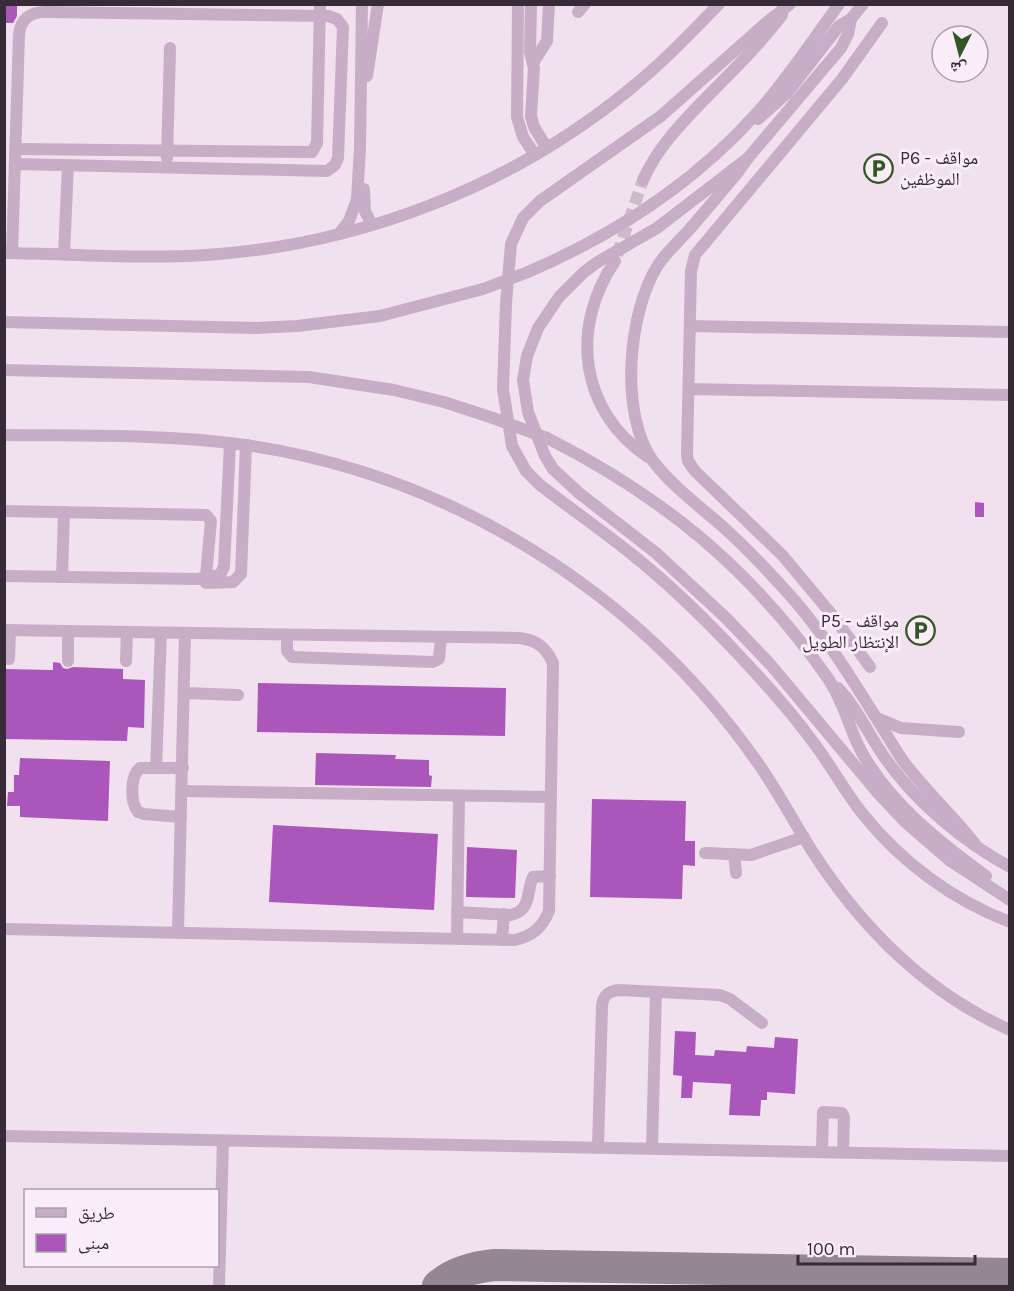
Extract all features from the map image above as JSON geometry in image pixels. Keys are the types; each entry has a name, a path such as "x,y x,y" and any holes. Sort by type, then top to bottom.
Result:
{"street":[{"path":"339,234 349,221 357,199 362,4"},
{"path":"372,225 364,206 366,124 368,75 378,4"},
{"path":"518,4 517,117 523,137 535,155"},
{"path":"531,4 532,120 547,148"},
{"path":"533,63 548,41 549,4"},
{"path":"16,164 322,172 334,165 339,153 343,31 337,19 319,10 51,8 28,16 20,30 16,164 8,253 205,255 284,246 372,225 460,193 547,148 589,121 641,80 666,58 718,4"},
{"path":"643,180 655,155 672,133 742,61 774,26 790,4"},
{"path":"790,4 766,22 661,116 540,201 519,225 510,250 505,336 504,398 512,446 521,463 540,485 634,556 718,633 793,717 862,812 897,851 926,875 957,896 991,915 1010,922"},
{"path":"4,322 256,328 297,326 380,316 483,289 528,272 592,242 652,205 708,161 758,112 839,4"},
{"path":"742,129 777,104 838,26 851,19 863,4"},
{"path":"16,149 306,154 314,151 317,140 319,10"},
{"path":"653,460 639,428 632,385 634,334 644,296 659,263 841,48 848,34 851,19"},
{"path":"870,667 833,616 783,556 700,476 688,461 691,271 698,248 842,79 882,24"},
{"path":"167,168 170,48"},
{"path":"748,158 649,233 596,263 559,297 538,328 527,356 523,393 528,412 545,456 553,469 579,493 656,552 726,618 770,664 904,821 949,860 1010,900"},
{"path":"64,254 68,165"},
{"path":"615,261 598,289 588,320 586,337 589,369 599,400 611,422 627,440 653,460 693,503 723,527 755,558 797,604 825,640 909,769 975,844"},
{"path":"690,326 1010,332"},
{"path":"4,370 309,377 394,390 444,402 547,438 620,478 655,501 696,533 749,582 780,616 829,679 855,708 885,757 904,782 950,827 1010,867"},
{"path":"689,389 1010,395"},
{"path":"4,435 175,438 246,445 297,454 345,466 415,491 482,521 563,568 618,609 692,680 756,760 804,837 858,916 913,969 952,999 986,1020 1010,1030"},
{"path":"4,576 202,577 220,575 224,570 230,443"},
{"path":"4,511 206,515 211,521 202,577 204,583 228,583 238,579 241,574 246,445"},
{"path":"62,577 64,512"},
{"path":"4,929 502,940 524,938 540,928 549,911 550,876 552,663 544,648 528,639 7,630 9,659"},
{"path":"68,631 68,661"},
{"path":"126,661 127,632"},
{"path":"156,768 161,633"},
{"path":"178,932 185,633"},
{"path":"287,635 287,651 292,657 433,662 439,659 441,637"},
{"path":"829,679 860,748 897,800 959,856 1010,891"},
{"path":"184,693 238,695"},
{"path":"877,718 901,728 959,732"},
{"path":"181,817 144,814 136,810 133,803 135,773 140,768 183,768"},
{"path":"183,791 551,797"},
{"path":"457,938 459,796"},
{"path":"705,853 757,854 804,837"},
{"path":"734,854 736,873"},
{"path":"457,912 515,914 524,908 533,877 550,876"},
{"path":"502,940 504,914"},
{"path":"598,1147 602,1001 607,994 614,990 720,995 730,999 762,1023"},
{"path":"652,1148 656,992"},
{"path":"822,1152 823,1112 842,1113 844,1117 843,1152"},
{"path":"4,1136 1010,1156"},
{"path":"219,1287 222,1141"}],"building":[{"path":"4,4 17,4 17,16 13,23 4,23"},
{"path":"975,502 984,503 984,517 975,517"},
{"path":"53,662 60,663 63,668 67,669 73,667 123,669 123,679 145,680 144,728 128,727 127,741 4,739 4,669 53,670"},
{"path":"258,683 506,688 505,736 257,732"},
{"path":"316,753 396,755 395,759 429,760 429,775 432,776 431,787 315,785"},
{"path":"20,758 110,761 108,821 20,817 20,806 7,806 8,792 14,792 14,775 19,775"},
{"path":"592,799 686,801 685,841 695,841 695,866 683,865 682,899 590,897"},
{"path":"273,825 438,834 434,910 269,902"},
{"path":"467,847 517,850 515,898 466,897"},
{"path":"675,1031 696,1032 695,1055 714,1056 715,1050 746,1052 747,1046 774,1048 775,1037 798,1039 795,1094 767,1092 767,1100 761,1100 760,1116 729,1115 731,1084 693,1082 692,1098 681,1098 682,1076 673,1075"}],"taxiway":[{"path":"438,1286 465,1271 495,1265 1010,1274"}],"tunnel":[{"path":"617,255 643,180"}],"place":[{"name":"P6 - مواقف الموظفين","path":"879,168"},
{"name":"P5 - مواقف الإنتظار الطويل","path":"920,631"}]}
